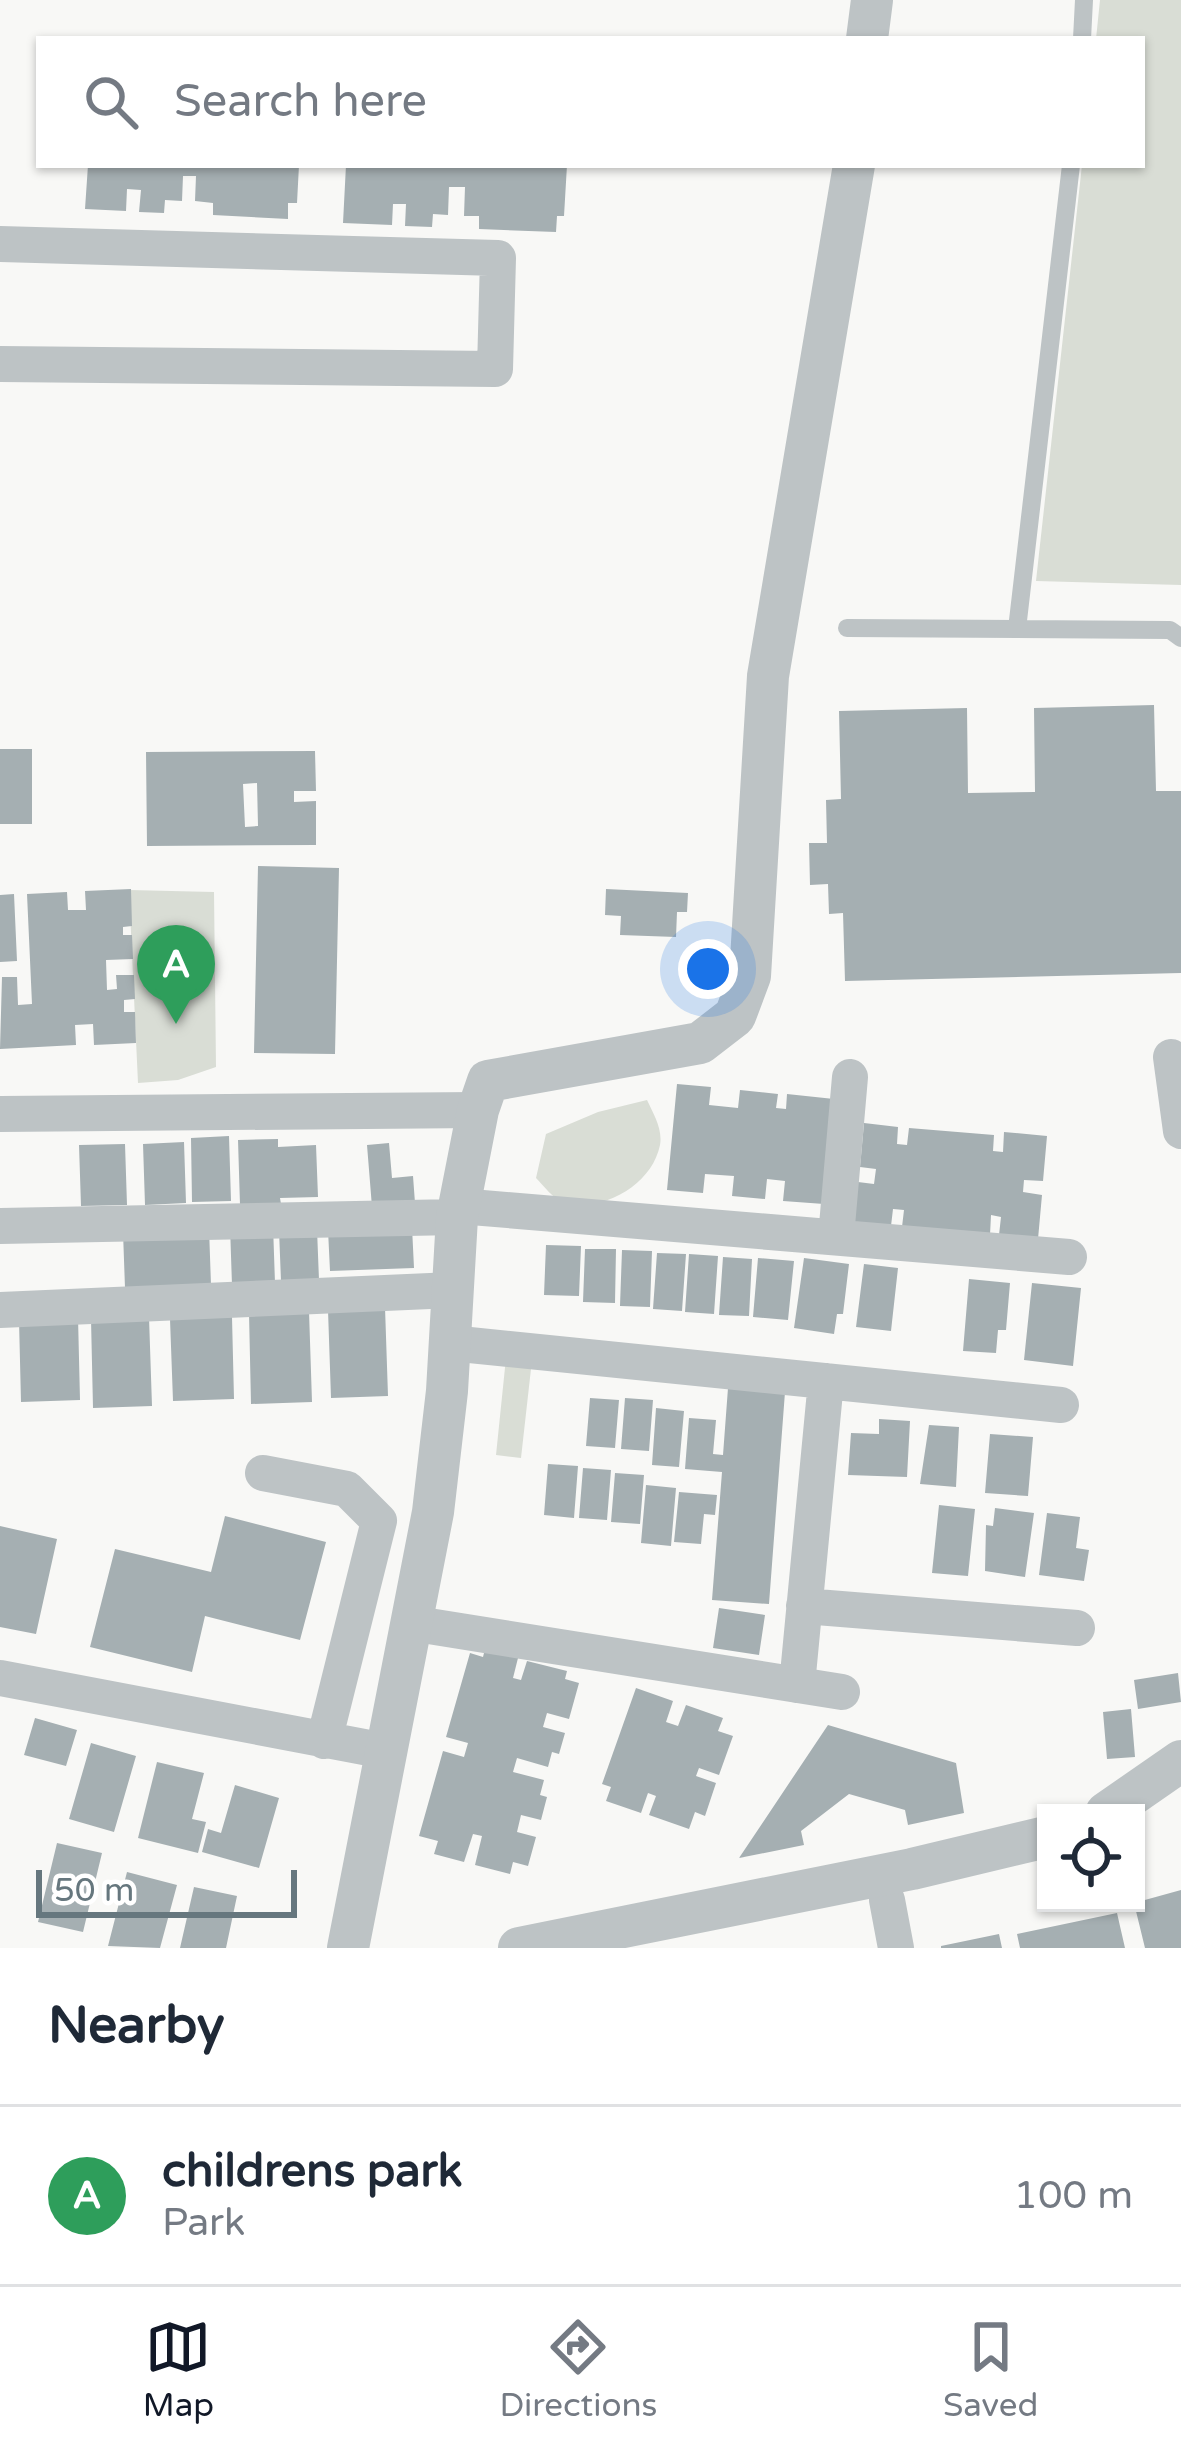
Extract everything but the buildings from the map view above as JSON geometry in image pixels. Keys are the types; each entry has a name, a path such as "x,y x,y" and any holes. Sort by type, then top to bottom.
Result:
{"street":[{"path":"867,36 872,0"},
{"path":"348,1948 433,1512 458,1212 488,1081 700,1043 735,1016 751,976 768,676 853,168"},
{"path":"0,244 498,258 495,369 0,364"},
{"path":"1171,1057 1181,1132"},
{"path":"836,1237 850,1077"},
{"path":"0,1114 478,1110"},
{"path":"0,1226 458,1212 1069,1257"},
{"path":"0,1310 453,1290"},
{"path":"450,1343 1061,1405"},
{"path":"797,1685 826,1381"},
{"path":"263,1473 347,1489 379,1521 324,1741"},
{"path":"804,1606 1077,1628"},
{"path":"410,1623 842,1692"},
{"path":"0,1678 386,1750"},
{"path":"1119,1804 1181,1761"},
{"path":"1145,1817 1181,1792"},
{"path":"519,1948 1037,1839"},
{"path":"654,1948 1037,1865"},
{"path":"887,1900 896,1948"}],"lane":[{"path":"1082,36 1084,0"},
{"path":"1017,628 1071,168"},
{"path":"847,628 1170,630 1181,638"}],"shaded area":[{"path":"1100,0 1181,0 1181,585 1036,581 1082,168 1145,168 1145,36 1096,36"},
{"path":"129,890 214,892 216,1067 178,1080 138,1083"},
{"path":"647,1100 659,1127 660,1145 647,1172 624,1193 594,1203 564,1202 536,1178 546,1134 598,1112"},
{"path":"506,1358 532,1360 521,1458 496,1455"}],"place":[{"name":"childrens park","path":"176,1024"}]}
